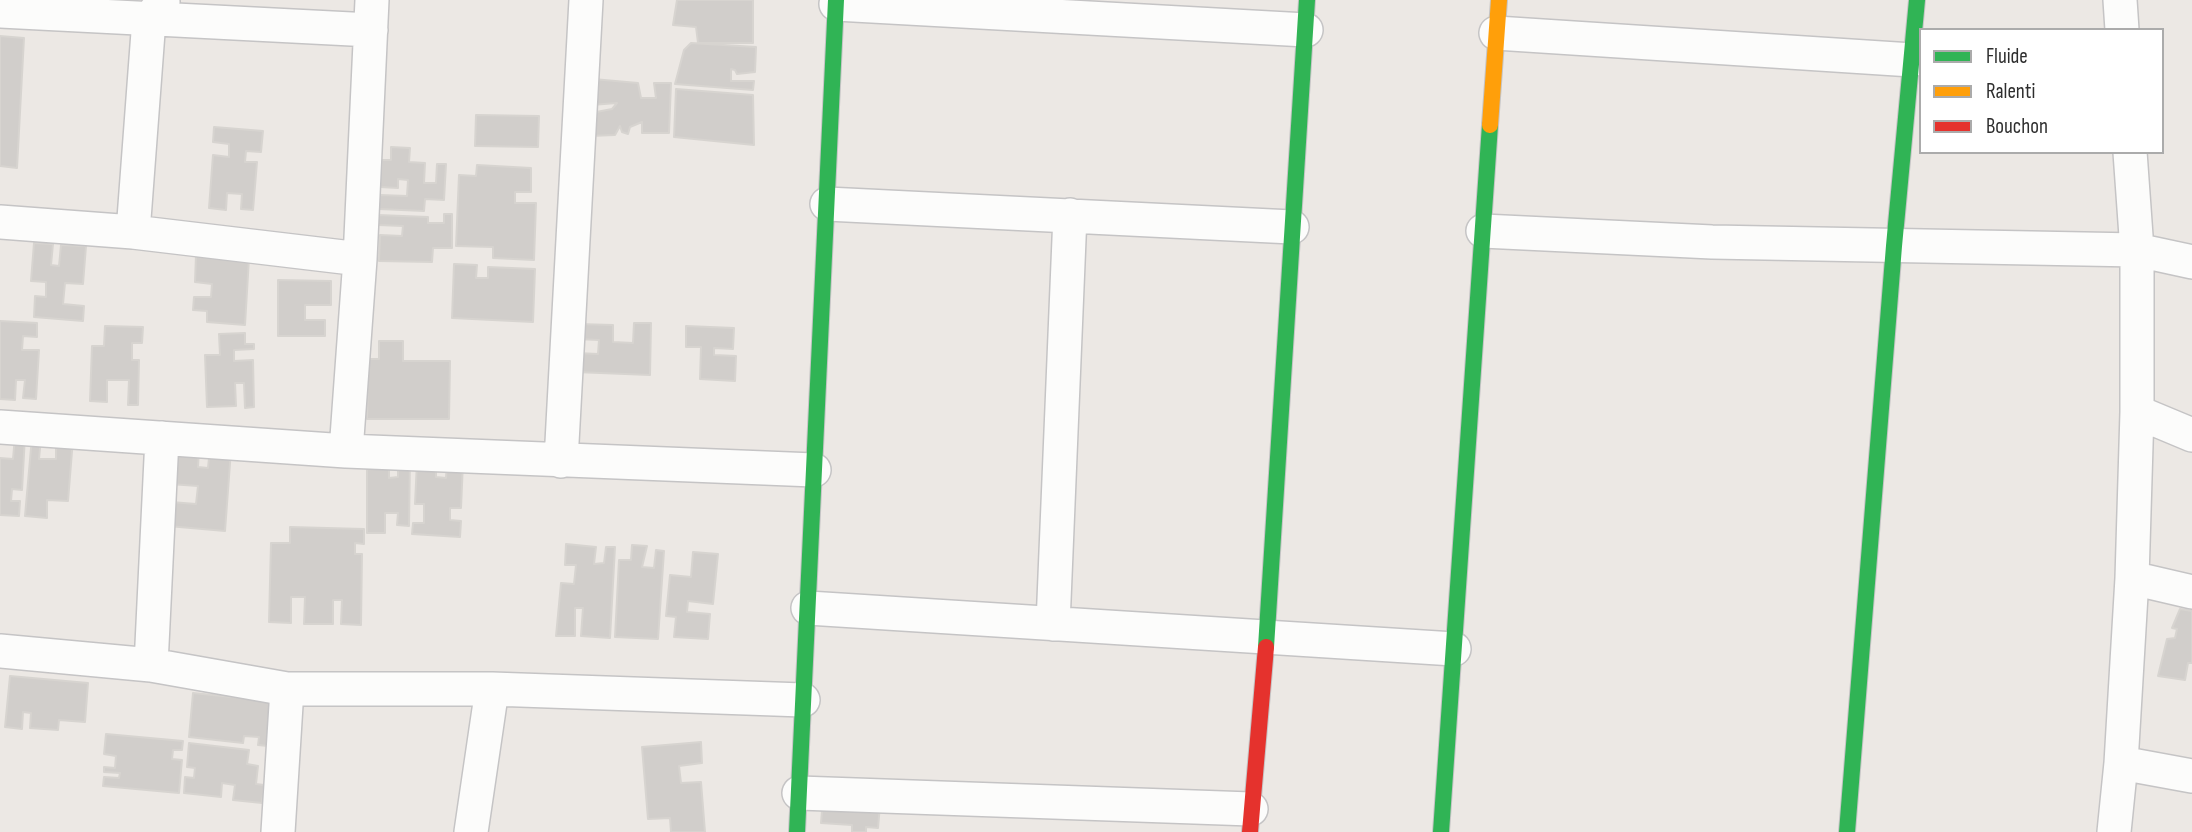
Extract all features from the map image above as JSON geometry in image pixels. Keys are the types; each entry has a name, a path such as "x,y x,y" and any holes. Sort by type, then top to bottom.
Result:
{"street":[{"path":"561,461 586,0"},
{"path":"1441,832 1499,0"},
{"path":"1847,832 1894,246 1917,0"},
{"path":"2120,0 2122,28"},
{"path":"797,832 836,2 1307,15 1266,637 1251,820 799,793"},
{"path":"0,11 157,9 371,15 360,259 346,451"},
{"path":"134,232 157,9"},
{"path":"1496,33 1912,60"},
{"path":"2114,832 2121,763 2132,578 2137,412 2137,250 2130,154"},
{"path":"827,204 1292,227"},
{"path":"1053,624 1070,215"},
{"path":"0,222 134,232 360,259"},
{"path":"1483,231 1712,242 2137,250 2192,262"},
{"path":"2137,412 2192,435"},
{"path":"0,427 346,451 814,470"},
{"path":"151,665 162,438"},
{"path":"2132,578 2192,592"},
{"path":"808,608 1454,649"},
{"path":"0,651 151,665 287,689 492,689 803,700"},
{"path":"278,832 287,689"},
{"path":"471,832 492,689"},
{"path":"2121,763 2192,776"}],"building":[{"path":"677,0 753,0 753,43 698,43 696,27 673,25"},
{"path":"0,36 24,38 17,168 0,166"},
{"path":"691,43 756,47 755,72 737,74 731,69 731,81 754,81 753,90 675,84 684,50"},
{"path":"593,79 638,83 641,98 656,98 654,83 671,83 669,133 642,133 642,122 630,127 628,134 622,132 620,126 615,135 590,136 591,113 612,109 617,103 591,105"},
{"path":"676,89 753,95 754,145 674,137"},
{"path":"476,115 539,116 538,147 475,146"},
{"path":"214,127 263,131 261,152 246,151 245,162 257,162 253,210 241,209 242,194 227,193 226,210 209,208 213,155 229,157 229,144 213,142"},
{"path":"391,147 410,148 409,162 425,163 424,183 436,183 437,164 446,164 444,200 425,199 424,211 379,209 380,195 407,196 408,180 398,179 398,188 380,187 382,160 391,160"},
{"path":"477,165 531,168 531,192 515,192 515,203 536,203 534,260 493,258 493,247 456,246 459,175 476,176"},
{"path":"444,214 452,214 452,248 433,248 432,262 379,261 380,235 402,236 403,226 378,225 378,215 428,217 428,223 444,223"},
{"path":"34,243 53,244 51,265 59,266 61,245 86,246 83,284 65,283 63,304 84,306 83,321 34,317 35,296 46,297 46,282 31,281"},
{"path":"196,255 249,258 245,325 207,322 207,311 193,310 194,297 211,297 212,284 195,282"},
{"path":"454,264 477,265 476,278 488,278 488,267 535,269 533,322 452,318"},
{"path":"278,280 331,281 331,305 305,305 305,320 325,320 325,336 278,336"},
{"path":"0,321 37,323 37,337 23,336 22,350 39,350 36,399 23,398 25,380 16,380 15,400 0,399"},
{"path":"634,323 651,323 650,375 575,372 576,353 598,354 599,340 577,339 577,324 613,325 613,342 633,343"},
{"path":"105,326 143,327 142,343 132,343 132,360 139,360 138,405 128,405 129,380 107,380 107,402 90,401 92,346 104,346"},
{"path":"686,326 734,328 733,349 714,348 714,355 736,356 735,381 700,379 701,347 686,347"},
{"path":"245,333 245,344 254,344 254,349 234,350 234,361 253,360 254,407 245,408 244,383 235,383 236,406 207,407 205,355 220,355 219,334"},
{"path":"379,341 403,341 403,361 450,361 449,419 367,419 368,359 379,359"},
{"path":"15,436 25,436 22,490 12,489 11,501 20,501 19,516 0,515 0,458 13,459"},
{"path":"32,437 41,438 39,459 56,459 56,439 73,439 68,501 47,500 47,518 25,516"},
{"path":"173,446 199,449 198,467 208,468 210,448 231,450 225,531 168,526 171,502 196,504 198,486 170,484"},
{"path":"367,458 389,458 389,478 398,477 398,459 410,458 409,526 397,525 398,513 385,513 385,533 367,533"},
{"path":"417,462 436,463 436,477 446,478 447,462 463,462 461,508 450,508 450,520 461,521 460,537 412,534 413,523 424,523 424,504 415,504"},
{"path":"290,527 364,529 364,544 355,543 355,554 362,554 361,625 341,624 342,600 333,600 333,624 304,624 305,597 291,597 291,623 269,622 271,543 290,543"},
{"path":"566,544 596,547 594,564 604,563 606,547 615,547 610,638 581,636 583,608 575,608 575,636 556,636 561,583 574,584 576,565 565,565"},
{"path":"632,545 647,546 642,567 654,568 656,550 664,551 658,639 615,637 619,560 631,560"},
{"path":"693,552 718,554 713,604 688,601 687,612 710,614 708,639 674,637 676,617 666,616 670,575 691,577"},
{"path":"2180,609 2192,611 2192,663 2188,663 2185,680 2158,676 2167,639 2175,638 2177,629 2172,628"},
{"path":"10,676 88,683 85,722 59,720 58,730 30,728 31,713 23,712 22,729 5,727"},
{"path":"193,693 272,701 268,746 258,745 259,737 244,736 243,743 189,737"},
{"path":"106,734 183,741 182,750 173,750 172,759 182,760 179,793 103,786 104,777 119,778 120,773 104,772 104,767 115,768 116,756 104,754"},
{"path":"701,742 702,763 679,766 681,783 701,782 705,832 671,832 670,818 648,819 642,747"},
{"path":"189,743 249,750 247,764 258,766 256,784 264,785 262,803 233,800 235,785 222,783 221,797 184,793 185,777 194,778 195,768 187,767"},
{"path":"823,799 880,805 878,828 866,827 866,832 852,832 852,825 821,823"}],"traffic: fast":[{"path":"797,832 836,0"},
{"path":"1266,647 1307,0"},
{"path":"1847,832 1894,246 1917,0"},
{"path":"1441,832 1490,125"}],"traffic: slow":[{"path":"1490,125 1499,0"}],"traffic: jam":[{"path":"1250,832 1266,647"}]}
